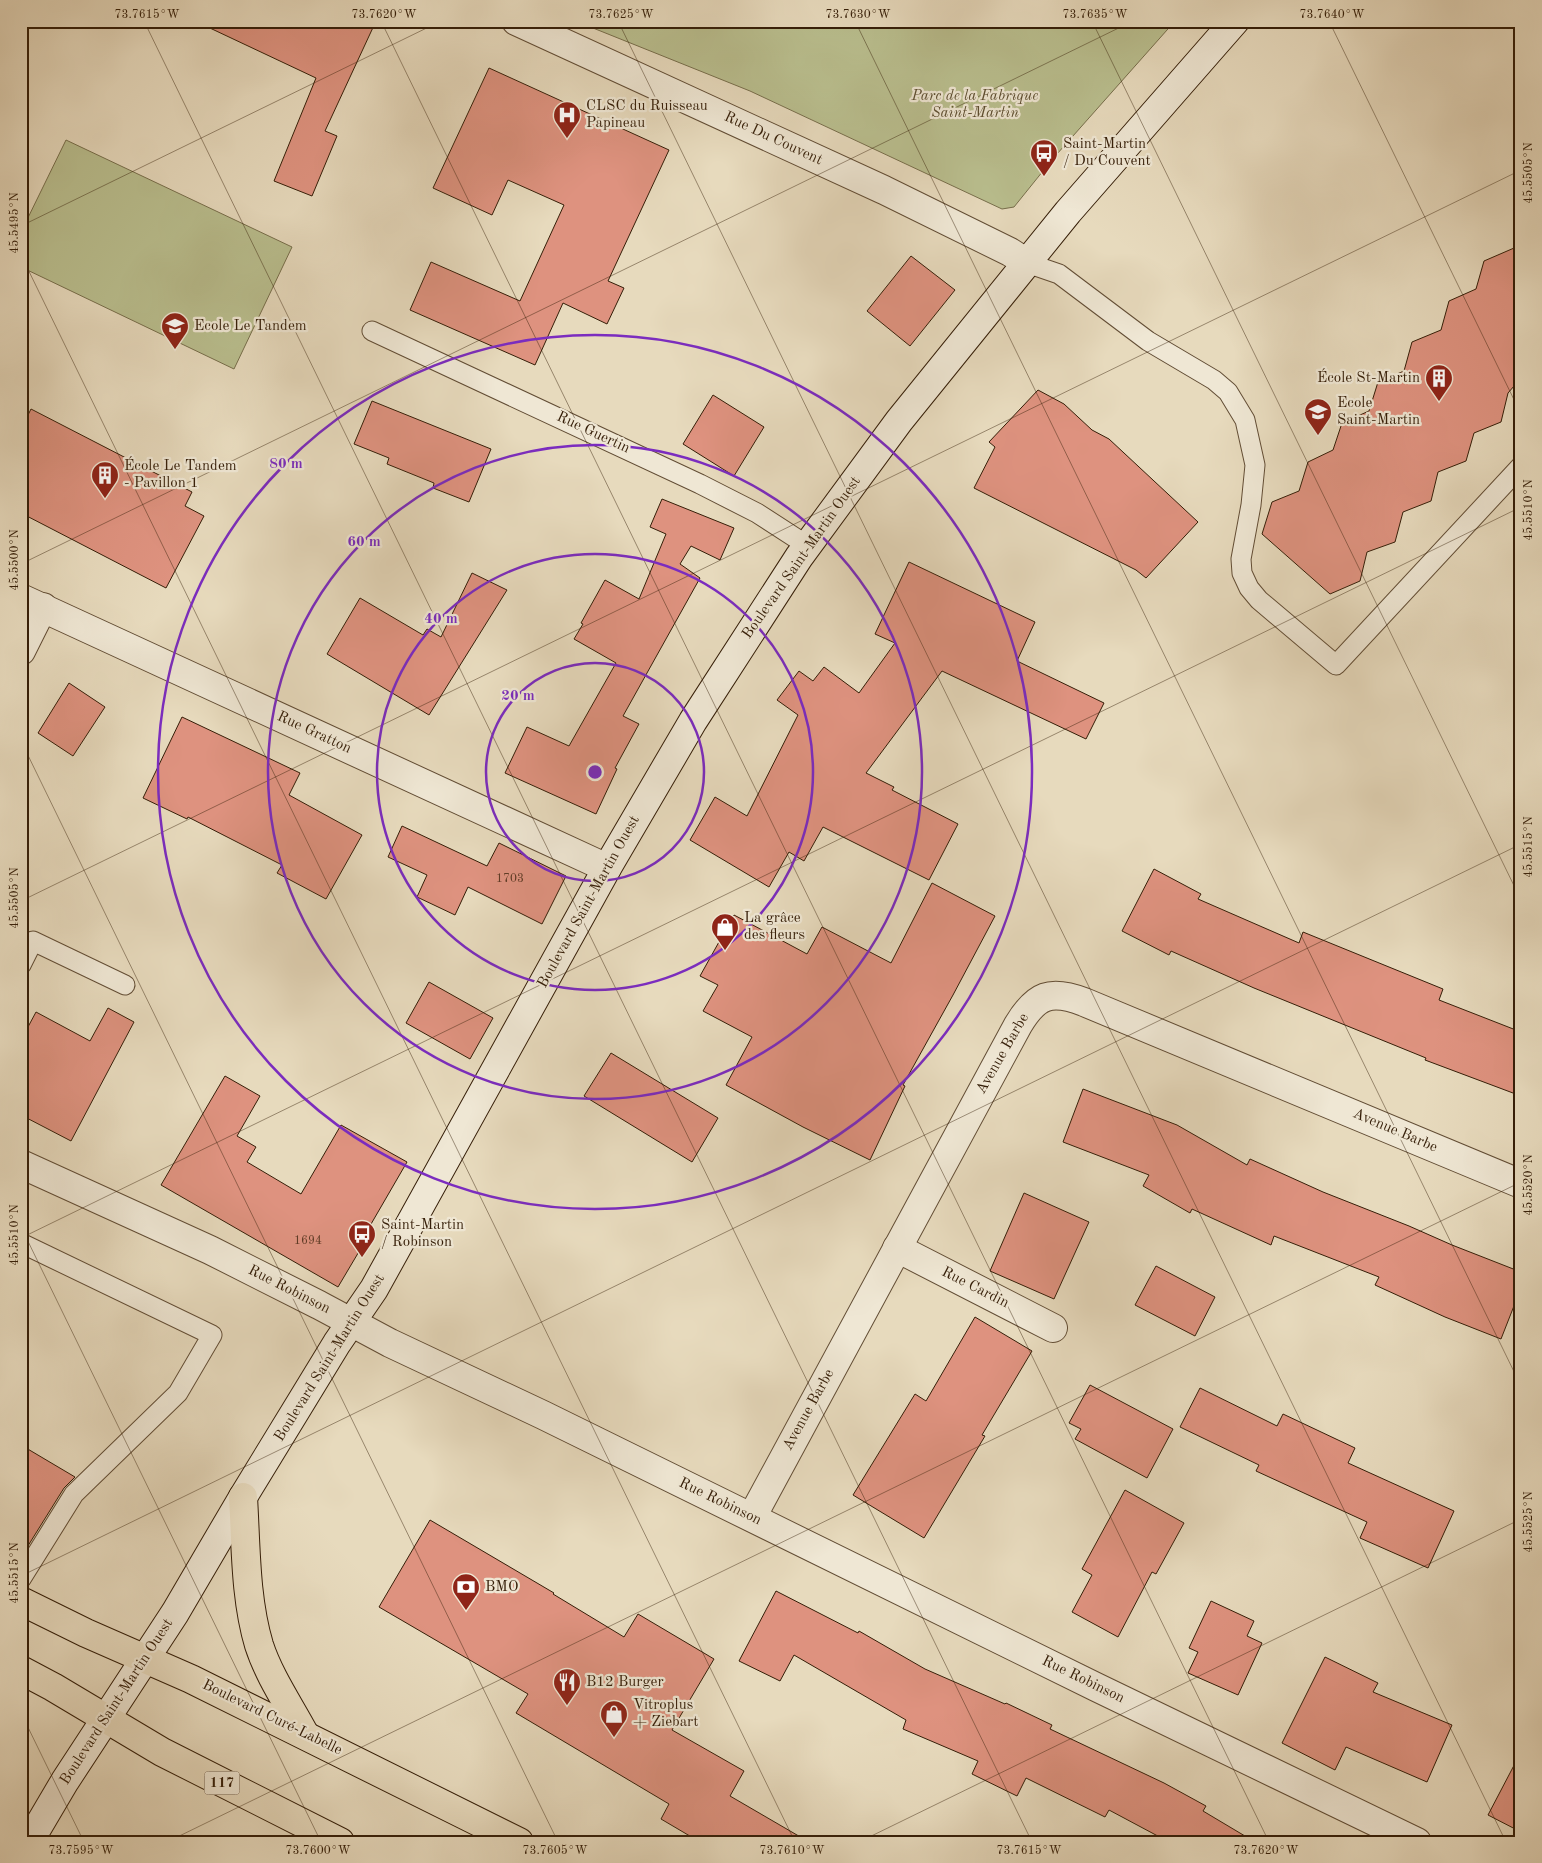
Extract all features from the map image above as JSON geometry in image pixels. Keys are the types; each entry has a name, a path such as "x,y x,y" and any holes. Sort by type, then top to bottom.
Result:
{"main road":[{"path":"243,1497 248,1587 256,1631 266,1663 304,1733"},
{"name":"Boulevard Curé-Labelle","path":"21,1601 86,1633 191,1679 304,1733 520,1842"},
{"name":"117","path":"21,1670 162,1752 340,1842"}],"street":[{"name":"Rue Du Couvent","path":"516,21 884,190 1010,252 1027,263"},
{"name":"Boulevard Saint-Martin Ouest","path":"28,1842 64,1781 175,1613 337,1343 374,1289 607,868 693,721 765,608 899,421 1068,212 1235,21"},
{"name":"Rue Gratton","path":"32,603 607,868"},
{"path":"21,651 32,603"},
{"name":"Avenue Barbe","path":"752,1518 1025,1012 1042,997 1071,997 1084,1002 1521,1184"},
{"name":"Rue Robinson","path":"21,1164 210,1250 390,1343 543,1415 1417,1842"},
{"name":"Rue Cardin","path":"897,1248 1053,1328"}],"lane":[{"path":"1027,263 1059,274 1148,341 1214,380 1228,392 1245,420 1255,465 1241,559 1242,573 1249,588 1259,600 1336,665 1521,466"},
{"name":"Rue Guertin","path":"372,331 700,484 757,513 808,546"},
{"path":"21,966 33,941 125,985"},
{"path":"21,1243 212,1335 178,1393 74,1494 21,1579"}],"green space":[{"name":"Parc de la Fabrique Saint-Martin","path":"585,21 1175,21 1057,154 1047,147 1035,164 1043,171 1014,207 1002,209 750,91 583,24"},
{"path":"66,140 292,247 234,369 21,267 21,232"}],"building":[{"path":"195,21 376,21 325,131 337,136 312,196 274,181 316,78"},
{"path":"489,68 669,150 608,281 624,288 607,324 563,303 535,365 410,310 431,262 520,301 564,205 508,180 492,215 433,188"},
{"name":"École St-Martin","path":"1521,245 1521,378 1508,393 1501,422 1474,433 1466,461 1438,472 1431,501 1403,512 1395,542 1367,552 1360,581 1330,594 1262,534 1272,502 1299,491 1308,462 1333,450 1342,423 1369,411 1378,382 1404,371 1412,342 1441,330 1449,301 1476,289 1484,261"},
{"path":"911,256 955,290 910,346 867,311"},
{"path":"1038,390 1064,404 1092,430 1109,439 1198,522 1146,578 1136,570 974,488 995,447 989,442"},
{"path":"713,395 764,427 734,476 683,444"},
{"path":"372,401 491,449 469,502 433,488 434,483 387,464 389,458 354,444"},
{"name":"École Le Tandem - Pavillon 1","path":"31,409 192,492 185,506 204,516 166,588 21,513 21,429"},
{"path":"662,499 734,528 720,560 691,546 680,564 700,578 623,716 639,724 615,768 617,769 596,814 505,773 527,727 569,746 616,663 574,639 605,580 639,599 666,534 650,527"},
{"path":"909,562 1035,622 1017,661 1104,703 1086,739 942,671 866,773 894,787 892,790 958,824 929,880 823,827 804,861 789,852 769,887 690,840 715,797 747,816 798,715 777,700 799,671 813,681 824,667 859,693 895,643 875,634"},
{"path":"472,573 507,590 429,715 327,654 360,598 423,635 427,629 441,637"},
{"path":"69,683 105,707 73,756 38,733"},
{"path":"182,717 300,773 289,795 362,835 326,899 277,873 282,865 188,817 187,819 143,798"},
{"path":"402,826 487,866 499,843 566,876 542,924 468,887 455,915 417,897 427,875 388,857"},
{"path":"1154,869 1201,894 1198,899 1299,943 1303,932 1443,989 1439,1000 1521,1032 1521,1096 1425,1060 1426,1058 1254,988 1171,951 1169,955 1122,931"},
{"path":"932,883 995,916 903,1085 905,1086 870,1160 803,1127 726,1085 752,1037 703,1011 718,985 700,976 734,915 807,954 822,927 891,963"},
{"path":"429,982 493,1018 470,1059 406,1023"},
{"path":"108,1008 134,1022 71,1141 21,1115 21,1040 36,1012 90,1041"},
{"path":"611,1053 718,1118 692,1162 584,1096"},
{"path":"225,1076 260,1096 237,1136 256,1147 247,1162 301,1194 341,1125 407,1162 367,1231 370,1233 338,1287 161,1185"},
{"path":"1083,1089 1177,1125 1247,1165 1250,1159 1323,1192 1521,1272 1521,1288 1501,1339 1445,1317 1375,1285 1379,1277 1274,1236 1271,1245 1192,1209 1190,1213 1143,1186 1149,1175 1063,1142"},
{"path":"1024,1193 1089,1222 1054,1299 990,1271"},
{"path":"1156,1266 1215,1297 1195,1336 1135,1305"},
{"path":"975,1317 1032,1351 982,1435 985,1436 924,1538 853,1495 915,1394 926,1401"},
{"path":"1090,1385 1173,1429 1147,1478 1075,1439 1081,1429 1069,1423"},
{"path":"1200,1388 1277,1426 1283,1414 1355,1448 1348,1463 1454,1511 1428,1568 1360,1538 1367,1522 1256,1471 1259,1465 1180,1427"},
{"path":"21,1445 75,1477 64,1488 21,1557"},
{"path":"1125,1490 1184,1523 1156,1574 1152,1572 1118,1637 1072,1612 1092,1575 1082,1569"},
{"path":"430,1520 554,1593 624,1637 638,1614 714,1659 672,1730 744,1771 730,1796 809,1842 700,1842 661,1819 669,1804 516,1713 528,1694 379,1607"},
{"path":"776,1591 858,1633 859,1631 925,1669 1006,1703 1052,1725 1050,1729 1164,1783 1206,1806 1203,1811 1255,1842 1169,1842 1109,1810 1105,1817 1026,1778 1017,1796 972,1774 978,1761 903,1729 906,1720 794,1655 780,1681 739,1661"},
{"path":"1211,1601 1254,1621 1247,1636 1262,1643 1238,1695 1188,1673 1198,1652 1189,1648"},
{"path":"1325,1657 1378,1683 1373,1692 1452,1725 1427,1782 1346,1747 1335,1770 1282,1743"},
{"path":"1521,1752 1521,1832 1488,1815"}],"place":[{"name":"CLSC du Ruisseau Papineau","path":"567,139"},
{"name":"Saint-Martin / Du Couvent","path":"1044,177"},
{"name":"Ecole Le Tandem","path":"175,350"},
{"name":"École St-Martin","path":"1439,402"},
{"name":"Ecole Saint-Martin","path":"1318,436"},
{"name":"École Le Tandem - Pavillon 1","path":"105,499"},
{"name":"La grâce des fleurs","path":"725,951"},
{"name":"Saint-Martin / Robinson","path":"362,1258"},
{"name":"BMO","path":"466,1611"},
{"name":"B12 Burger","path":"567,1706"},
{"name":"Vitroplus + Ziebart","path":"614,1738"}]}
